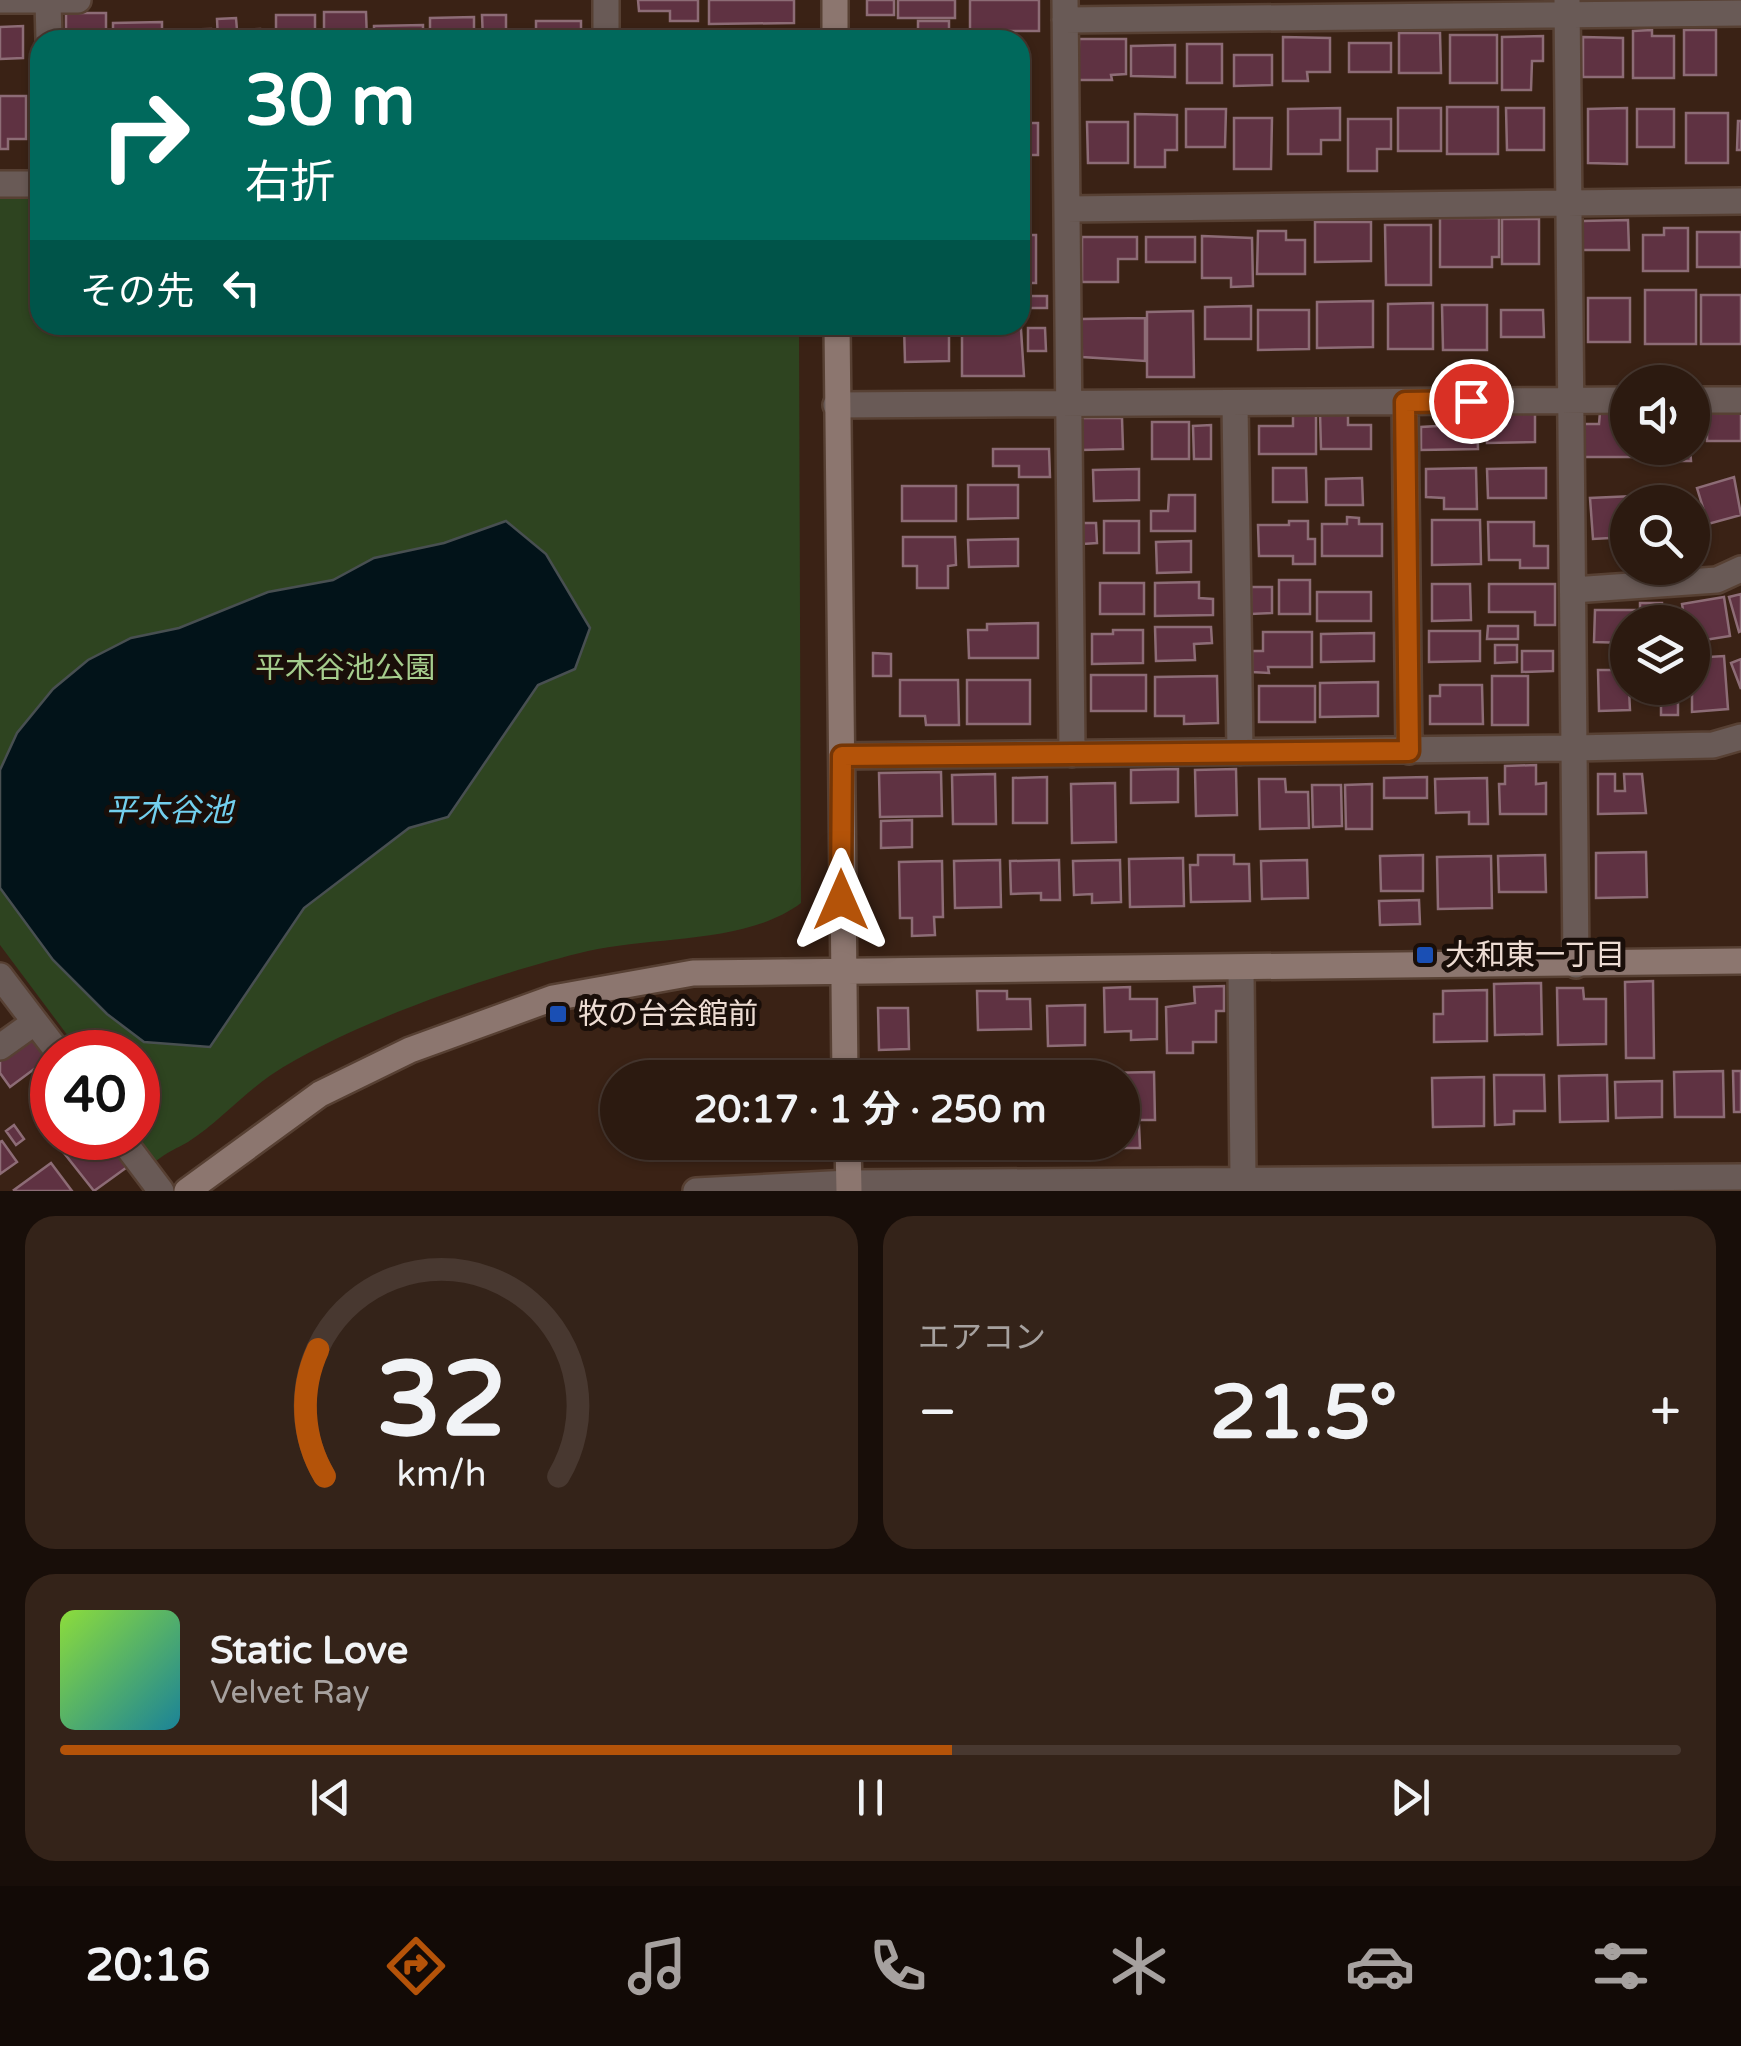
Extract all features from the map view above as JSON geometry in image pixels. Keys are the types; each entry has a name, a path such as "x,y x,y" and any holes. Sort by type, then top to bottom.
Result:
{"street":[{"path":"0,0 78,0"},
{"path":"48,0 48,30"},
{"path":"606,0 606,30"},
{"path":"835,0 836,30"},
{"path":"1567,7 1576,966"},
{"path":"1072,754 1065,10 1567,7 1741,12"},
{"path":"0,184 30,184"},
{"path":"1067,208 1741,201"},
{"path":"836,335 844,1060"},
{"path":"836,405 1610,400"},
{"path":"1710,400 1741,400"},
{"path":"1405,402 1409,751"},
{"path":"1235,403 1240,752"},
{"path":"1573,590 1717,580 1741,569"},
{"path":"842,756 1574,748 1714,745 1741,737"},
{"path":"187,1191 320,1094 410,1050 553,998 693,973 1240,970 1741,961"},
{"path":"1240,970 1243,1179"},
{"path":"0,976 41,1030"},
{"path":"0,1047 35,1022"},
{"path":"138,1160 161,1191"},
{"path":"848,1160 849,1187"},
{"path":"696,1191 1075,1186 1243,1179 1741,1177"}],"green space":[{"name":"平木谷池公園","path":"30,198 30,335 799,335 801,903 754,926 699,937 614,946 551,961 468,986 381,1019 271,1075 199,1134 160,1158 160,1030 64,1030 0,945 0,199"}],"water":[{"name":"平木谷池","path":"506,521 546,554 590,628 575,669 538,685 448,817 409,828 304,908 210,1047 160,1043 160,1030 128,1030 53,960 0,888 0,770 17,733 53,689 88,660 131,638 179,628 268,592 333,580 374,558 444,543"}],"building":[{"path":"638,0 698,0 698,21 670,21 670,11 639,11"},
{"path":"709,0 794,0 794,23 709,24"},
{"path":"867,0 894,0 894,15 867,15"},
{"path":"898,0 955,0 955,18 898,18"},
{"path":"970,0 1039,0 1039,31 970,30"},
{"path":"324,12 366,12 367,30 324,30"},
{"path":"66,13 106,13 106,30 66,30"},
{"path":"276,15 315,15 315,30 276,30"},
{"path":"482,15 506,15 506,30 483,30"},
{"path":"474,17 474,30 430,30 430,18"},
{"path":"236,18 237,30 218,30 217,19"},
{"path":"536,21 581,21 581,30 536,30"},
{"path":"918,21 949,21 949,30 918,30"},
{"path":"162,22 162,30 113,30 113,23"},
{"path":"423,25 423,30 374,30 374,26"},
{"path":"23,26 23,58 0,59 0,27"},
{"path":"1652,30 1652,36 1674,36 1674,78 1633,78 1633,31"},
{"path":"1684,30 1716,30 1716,75 1684,75"},
{"path":"1399,33 1440,33 1441,73 1399,73"},
{"path":"1450,35 1497,35 1497,83 1450,83"},
{"path":"1543,36 1543,61 1532,61 1531,90 1502,90 1502,37"},
{"path":"1283,37 1330,38 1330,72 1307,72 1308,81 1283,81"},
{"path":"1583,37 1623,38 1623,77 1583,77"},
{"path":"1079,39 1126,39 1126,74 1111,75 1112,80 1078,80"},
{"path":"1349,43 1391,43 1391,72 1349,72"},
{"path":"1187,44 1222,44 1222,83 1187,83"},
{"path":"1175,45 1175,77 1131,76 1131,46"},
{"path":"1234,55 1272,55 1272,85 1234,86"},
{"path":"0,96 26,96 26,139 8,139 8,149 0,149"},
{"path":"1447,107 1498,107 1498,154 1447,154"},
{"path":"1340,108 1340,140 1321,140 1321,154 1288,154 1288,109"},
{"path":"1398,108 1441,108 1441,151 1398,151"},
{"path":"1506,108 1544,108 1544,150 1507,150"},
{"path":"1627,108 1627,164 1588,163 1588,109"},
{"path":"1186,109 1226,109 1225,147 1186,147"},
{"path":"1637,109 1674,109 1674,147 1637,147"},
{"path":"1686,113 1728,113 1728,163 1686,163"},
{"path":"1135,114 1177,115 1177,150 1165,150 1165,167 1135,167"},
{"path":"1234,118 1272,118 1271,169 1234,169"},
{"path":"1348,119 1391,119 1391,149 1377,149 1377,171 1348,171"},
{"path":"1741,121 1741,150 1737,150"},
{"path":"1087,122 1128,122 1128,163 1088,163"},
{"path":"1030,123 1038,123 1038,155 1030,155"},
{"path":"1440,218 1499,218 1499,257 1492,257 1492,267 1440,267"},
{"path":"1502,219 1539,219 1539,264 1502,264"},
{"path":"1628,220 1629,250 1582,250 1582,221"},
{"path":"1315,222 1371,222 1371,261 1315,262"},
{"path":"1385,225 1431,225 1431,285 1386,285"},
{"path":"1664,228 1688,228 1688,271 1643,271 1643,235 1664,235"},
{"path":"1258,231 1286,231 1286,240 1305,240 1305,274 1257,274"},
{"path":"1697,232 1741,232 1741,267 1697,267"},
{"path":"1030,235 1036,235 1036,283 1030,283"},
{"path":"1202,236 1252,238 1253,286 1231,287 1231,278 1202,278"},
{"path":"1082,237 1137,237 1137,259 1118,259 1118,282 1082,282"},
{"path":"1146,237 1195,237 1195,262 1146,262"},
{"path":"1645,290 1696,290 1696,344 1645,344"},
{"path":"1701,295 1741,295 1741,344 1701,344"},
{"path":"1030,296 1047,296 1047,308 1030,308"},
{"path":"1588,298 1630,298 1630,342 1588,342"},
{"path":"1373,301 1373,347 1317,348 1317,302"},
{"path":"1433,303 1433,349 1388,349 1388,304"},
{"path":"1442,305 1487,305 1487,350 1443,350"},
{"path":"1251,306 1251,339 1205,339 1205,307"},
{"path":"1258,310 1309,310 1309,349 1258,350"},
{"path":"1501,310 1543,310 1544,337 1501,337"},
{"path":"1193,311 1194,377 1147,377 1147,312"},
{"path":"1145,318 1145,361 1082,357 1081,319"},
{"path":"1030,328 1045,328 1046,351 1028,351"},
{"path":"904,335 949,335 949,361 905,362"},
{"path":"962,335 1021,335 1024,376 962,376"},
{"path":"1710,409 1741,409 1741,441 1710,441"},
{"path":"1348,412 1348,425 1371,425 1371,449 1321,449 1320,413"},
{"path":"1600,412 1610,412 1610,457 1583,457 1583,424 1599,424"},
{"path":"1487,413 1535,413 1535,442 1487,443"},
{"path":"1293,415 1316,415 1316,454 1259,454 1259,426 1293,426"},
{"path":"1437,415 1450,415 1450,426 1466,426 1465,417 1477,417 1478,449 1421,450 1421,427 1437,426"},
{"path":"1081,418 1122,418 1123,449 1082,450"},
{"path":"1152,422 1189,422 1189,459 1152,459"},
{"path":"1211,425 1211,459 1194,459 1193,426"},
{"path":"993,449 1049,449 1050,477 1019,477 1019,466 993,466"},
{"path":"1273,468 1306,468 1307,502 1273,502"},
{"path":"1476,468 1477,509 1444,509 1444,498 1426,497 1426,469"},
{"path":"1546,468 1546,498 1488,498 1487,469"},
{"path":"1139,469 1139,500 1094,501 1093,470"},
{"path":"1734,477 1741,515 1710,523 1707,485"},
{"path":"1362,478 1363,505 1326,505 1326,479"},
{"path":"968,485 1018,485 1018,518 968,519"},
{"path":"902,486 956,486 956,521 902,521"},
{"path":"1169,495 1195,495 1195,531 1151,531 1151,511 1168,511"},
{"path":"1610,497 1610,538 1593,539 1590,498"},
{"path":"1347,517 1359,518 1359,524 1382,524 1382,556 1322,556 1322,524 1347,524"},
{"path":"1432,520 1480,520 1481,564 1432,565"},
{"path":"1104,521 1139,521 1139,553 1104,553"},
{"path":"1289,521 1308,521 1308,539 1315,539 1315,564 1293,564 1293,556 1259,556 1258,525 1289,525"},
{"path":"1488,522 1534,522 1534,546 1548,546 1548,568 1520,568 1520,560 1489,560"},
{"path":"1083,523 1096,523 1097,543 1083,544"},
{"path":"903,537 955,537 956,565 948,566 948,588 917,588 917,566 903,566"},
{"path":"1018,539 1018,566 969,567 968,540"},
{"path":"1191,541 1191,572 1157,573 1156,542"},
{"path":"1279,580 1310,580 1310,614 1279,614"},
{"path":"1199,582 1199,598 1213,599 1213,615 1155,616 1155,583"},
{"path":"1100,583 1144,583 1144,614 1100,614"},
{"path":"1432,584 1470,584 1471,620 1432,621"},
{"path":"1489,584 1555,584 1555,625 1535,625 1535,612 1489,612"},
{"path":"1251,587 1272,587 1272,613 1251,614"},
{"path":"1317,592 1371,592 1371,621 1317,621"},
{"path":"1741,594 1741,631 1739,632 1729,597"},
{"path":"1724,597 1730,636 1710,639 1710,605 1682,604"},
{"path":"1595,610 1610,610 1610,642 1594,642"},
{"path":"1038,623 1038,658 969,658 968,630 987,630 987,624"},
{"path":"1488,626 1518,626 1518,639 1487,639"},
{"path":"1155,627 1211,627 1212,643 1194,644 1195,660 1156,661"},
{"path":"1113,630 1143,630 1143,663 1092,664 1092,634 1113,634"},
{"path":"1429,631 1480,631 1480,661 1429,662"},
{"path":"1263,632 1312,632 1312,667 1268,667 1269,673 1252,672 1252,651 1263,651"},
{"path":"1374,633 1374,661 1321,662 1321,634"},
{"path":"1495,645 1517,645 1517,662 1495,663"},
{"path":"1522,651 1553,651 1553,671 1522,672"},
{"path":"873,653 891,654 891,676 873,676"},
{"path":"1724,656 1728,709 1692,712 1692,705 1710,705 1710,657"},
{"path":"1741,659 1741,689 1731,663"},
{"path":"1598,670 1610,670 1610,705 1630,705 1630,710 1599,711"},
{"path":"1091,675 1146,675 1146,711 1091,711"},
{"path":"1217,676 1218,723 1184,724 1184,716 1155,716 1155,677"},
{"path":"1492,676 1528,676 1528,725 1492,725"},
{"path":"900,680 958,680 959,725 926,725 925,716 900,716"},
{"path":"967,680 1030,680 1030,724 967,724"},
{"path":"1378,682 1378,716 1320,717 1320,683"},
{"path":"1440,685 1482,685 1483,724 1430,724 1430,696 1440,696"},
{"path":"1259,686 1315,686 1315,722 1259,722"},
{"path":"1661,705 1678,705 1678,715 1661,715"},
{"path":"1536,765 1536,784 1546,783 1546,814 1500,814 1499,784 1505,784 1505,766"},
{"path":"1178,769 1178,802 1131,803 1131,770"},
{"path":"1236,769 1237,815 1196,816 1195,770"},
{"path":"941,772 942,816 880,817 879,773"},
{"path":"995,774 996,824 953,824 952,775"},
{"path":"1598,774 1615,774 1615,791 1625,791 1624,774 1642,774 1646,813 1598,814"},
{"path":"1047,777 1047,823 1013,823 1013,778"},
{"path":"1427,777 1427,798 1384,798 1384,778"},
{"path":"1487,778 1488,824 1469,824 1469,812 1436,813 1435,779"},
{"path":"1259,779 1285,779 1286,792 1308,792 1309,828 1260,829"},
{"path":"1115,783 1116,842 1072,843 1071,784"},
{"path":"1372,784 1372,829 1346,829 1345,785"},
{"path":"1312,785 1341,785 1342,826 1313,827"},
{"path":"912,820 912,847 881,848 881,821"},
{"path":"1646,852 1647,897 1596,898 1596,853"},
{"path":"1198,855 1234,855 1234,864 1249,864 1250,901 1191,902 1190,865 1198,865"},
{"path":"1423,855 1423,891 1381,891 1380,856"},
{"path":"1545,855 1546,892 1499,892 1498,856"},
{"path":"1491,856 1492,908 1438,909 1437,857"},
{"path":"1183,858 1184,906 1130,907 1129,859"},
{"path":"1000,860 1001,907 955,908 954,861"},
{"path":"1059,860 1060,900 1041,900 1041,893 1011,894 1010,861"},
{"path":"1120,860 1121,902 1092,903 1092,894 1074,895 1073,861"},
{"path":"1307,860 1308,898 1262,899 1261,861"},
{"path":"942,861 943,917 934,917 935,935 912,936 912,918 900,918 899,862"},
{"path":"1419,900 1420,924 1380,925 1379,901"},
{"path":"1653,981 1654,1058 1626,1058 1625,982"},
{"path":"1541,983 1542,1034 1495,1035 1494,984"},
{"path":"1224,986 1224,1011 1216,1011 1216,1042 1193,1042 1193,1053 1167,1053 1166,1007 1195,1003 1194,987"},
{"path":"1130,987 1130,999 1157,999 1157,1039 1131,1040 1131,1031 1105,1032 1104,988"},
{"path":"1557,988 1583,988 1584,999 1606,999 1606,1044 1558,1045"},
{"path":"1487,990 1487,1041 1434,1042 1434,1014 1443,1014 1443,991"},
{"path":"977,991 1007,991 1007,999 1030,999 1031,1029 978,1030"},
{"path":"1085,1005 1085,1045 1048,1046 1047,1006"},
{"path":"878,1008 908,1008 909,1049 879,1050"},
{"path":"30,1038 30,1072 10,1087 0,1073 0,1059"},
{"path":"1723,1071 1724,1117 1675,1117 1674,1072"},
{"path":"1733,1071 1741,1071 1741,1112 1734,1112"},
{"path":"1140,1072 1154,1072 1155,1120 1140,1120"},
{"path":"1494,1075 1544,1075 1545,1111 1514,1111 1514,1124 1495,1125"},
{"path":"1607,1075 1608,1121 1560,1122 1559,1076"},
{"path":"1484,1077 1484,1126 1433,1127 1432,1078"},
{"path":"1662,1081 1662,1117 1616,1118 1615,1082"},
{"path":"14,1125 24,1139 16,1145 6,1131"},
{"path":"0,1142 17,1162 0,1174"},
{"path":"70,1160 126,1160 130,1165 94,1191"},
{"path":"51,1163 72,1191 14,1190"}],"place":[{"name":"大和東一丁目","path":"1425,955"},
{"name":"牧の台会館前","path":"558,1014"}],"route":[{"path":"841,900 842,756 1409,751 1405,402 1471,401"}]}
